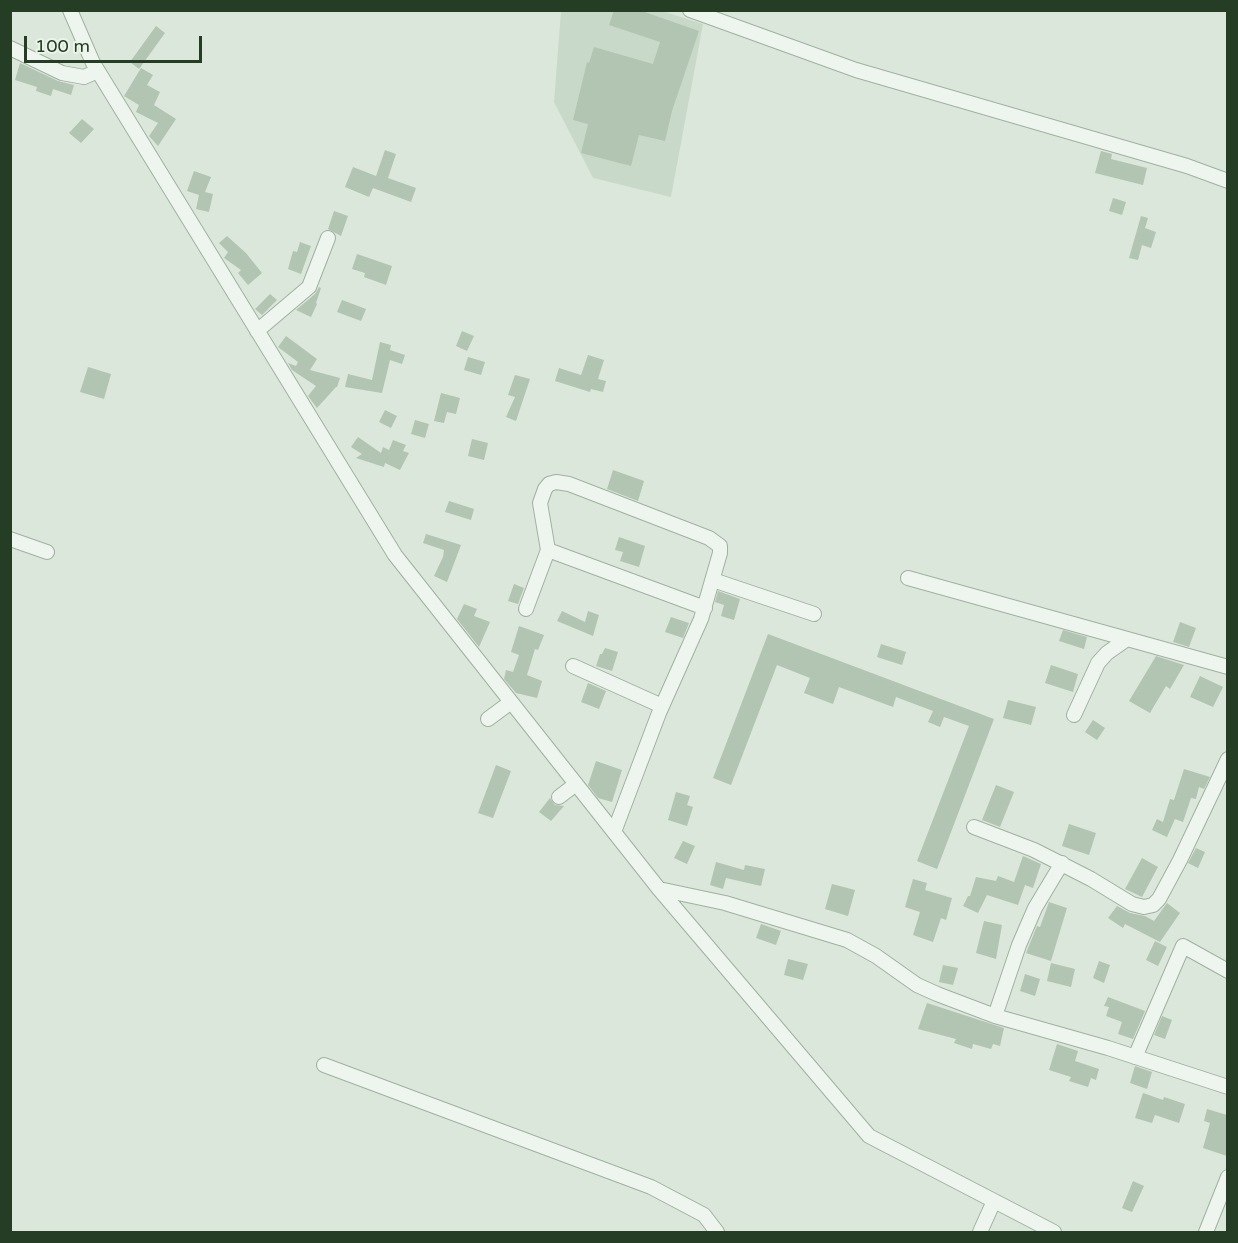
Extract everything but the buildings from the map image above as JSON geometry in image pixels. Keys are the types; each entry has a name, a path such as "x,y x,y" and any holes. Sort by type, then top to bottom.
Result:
{"street":[{"path":"70,10 93,63 92,74 257,331 395,555 500,711 568,790 614,832 659,889 869,1136 1054,1233"},
{"path":"690,10 856,70 1175,163 1227,181"},
{"path":"10,48 62,73 92,74"},
{"path":"257,331 309,287 328,238"},
{"path":"526,609 548,550 540,503 549,484 556,482 569,484 713,540 720,546 705,608 662,706 614,832"},
{"path":"10,539 47,552"},
{"path":"548,550 705,608"},
{"path":"908,578 1227,667"},
{"path":"713,580 814,614"},
{"path":"1074,715 1098,663 1107,653 1127,639"},
{"path":"573,666 662,706"},
{"path":"974,827 1062,863 1132,904 1144,907 1153,905 1159,899 1180,860 1227,759"},
{"path":"995,1016 1019,945 1035,908 1062,863"},
{"path":"659,889 725,903 847,940 876,956 917,985 995,1016 1227,1087"},
{"path":"1135,1057 1183,946 1227,971"},
{"path":"324,1065 651,1187 704,1215 717,1233"},
{"path":"1206,1233 1227,1177"},
{"path":"980,1233 994,1202"}],"shaded area":[{"path":"561,11 662,11 703,24 671,197 593,178 554,102"}]}
